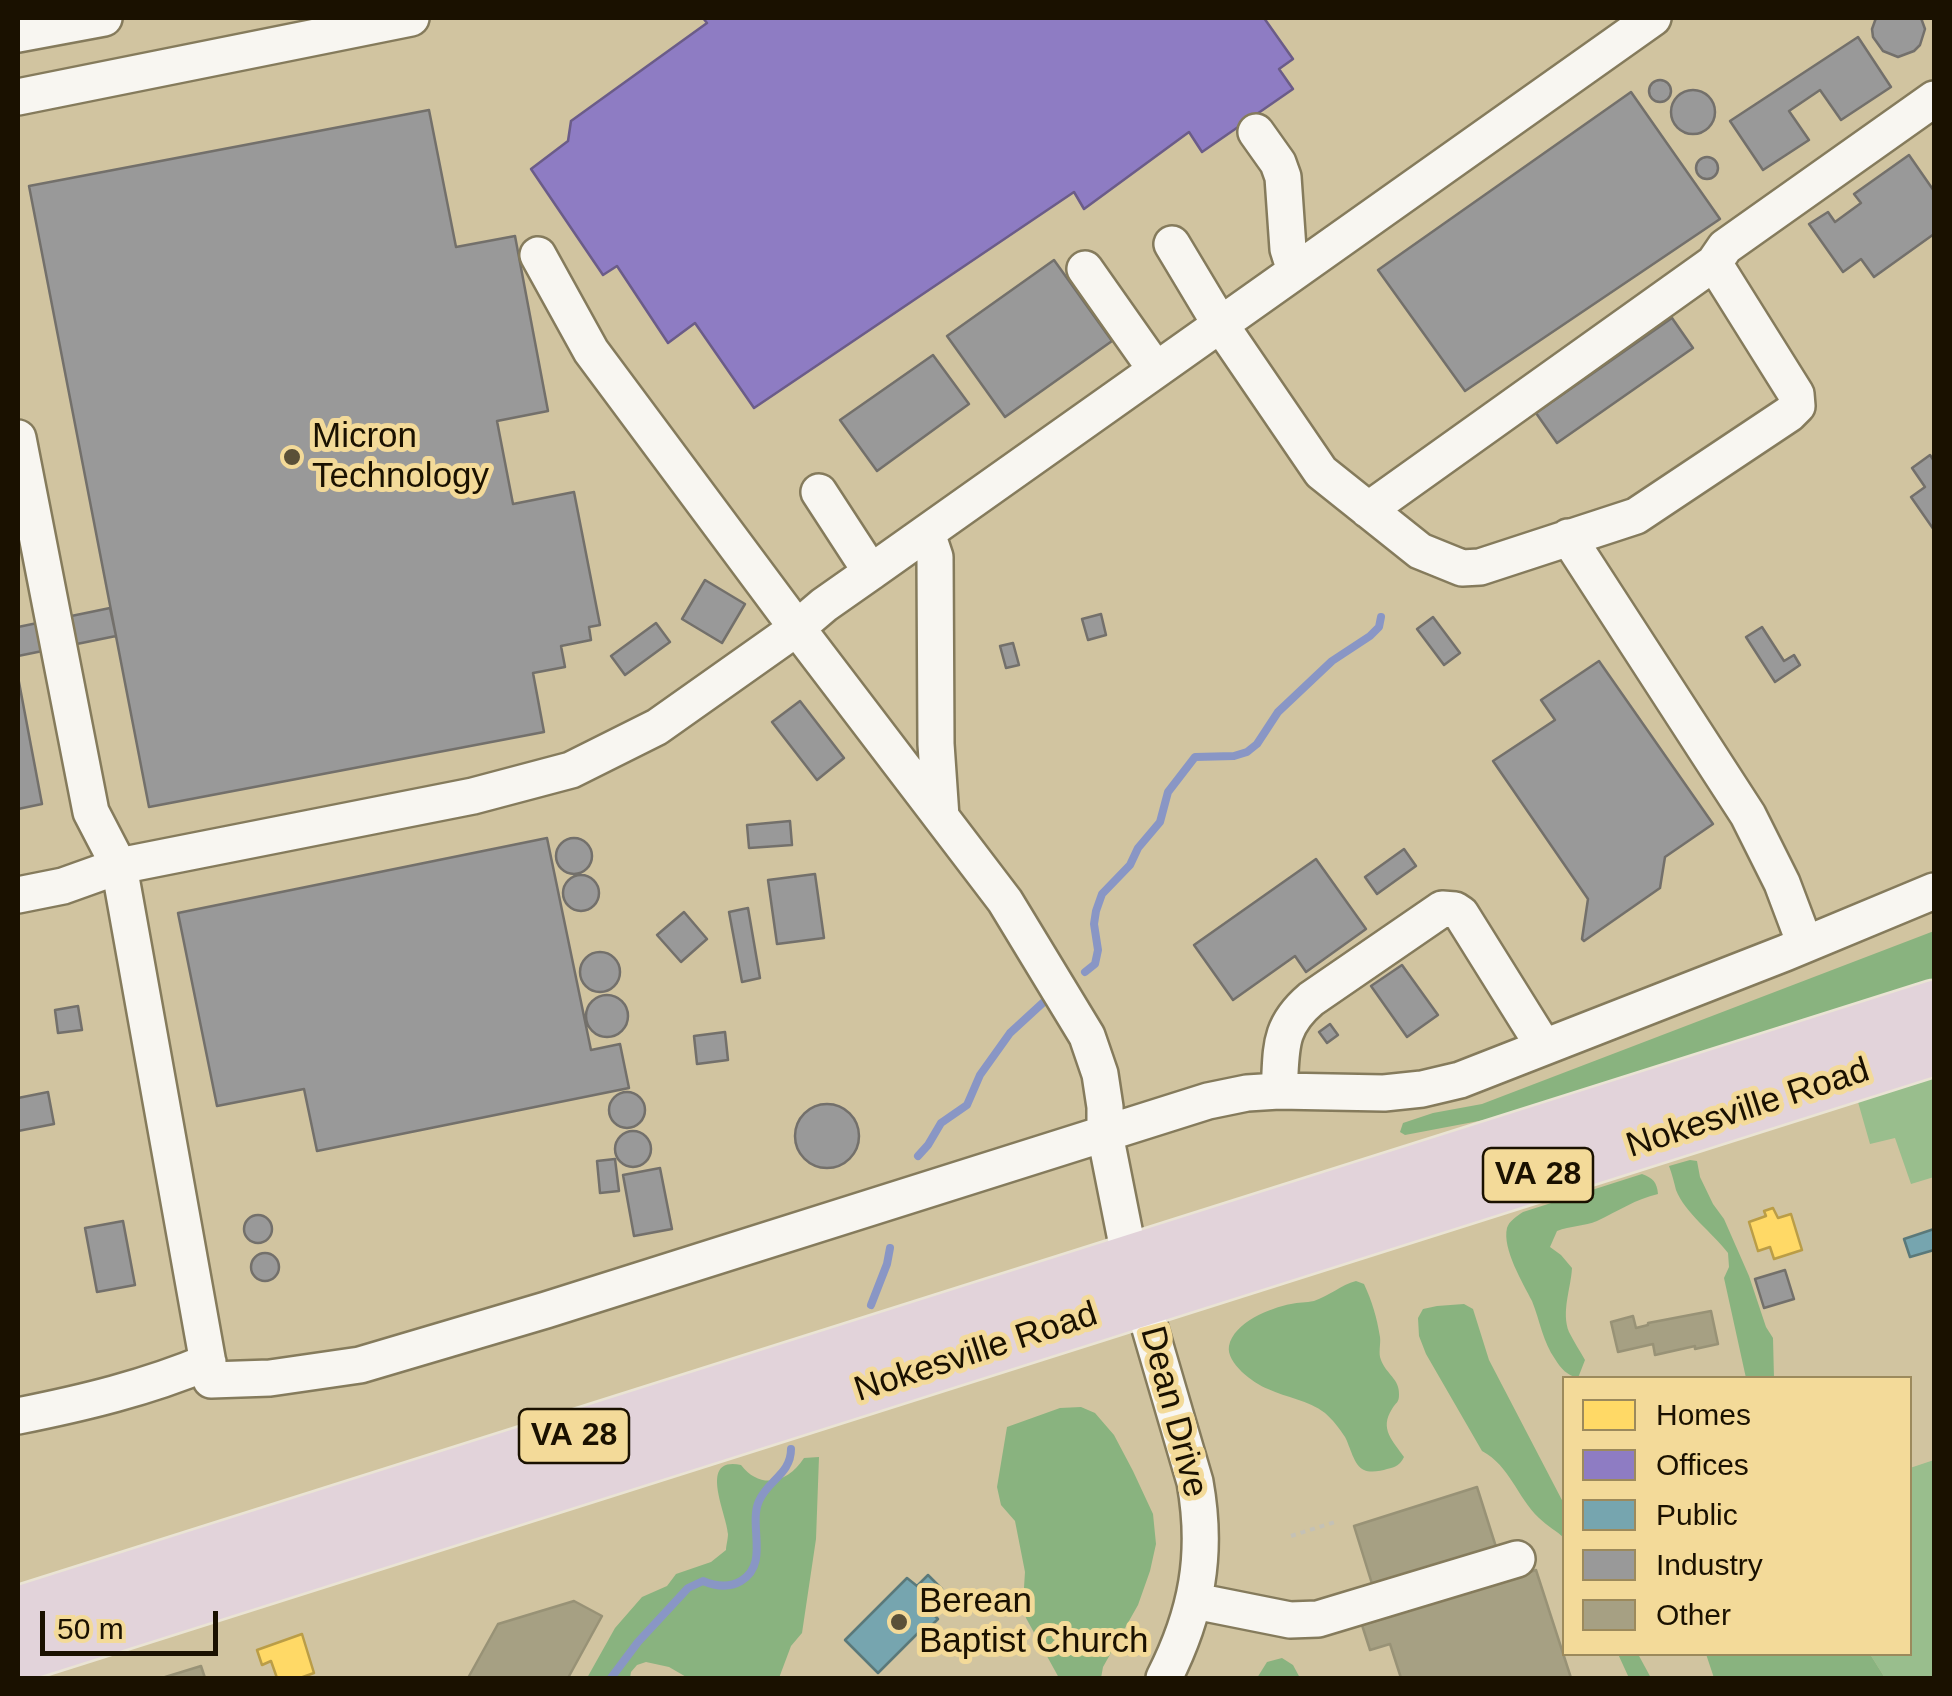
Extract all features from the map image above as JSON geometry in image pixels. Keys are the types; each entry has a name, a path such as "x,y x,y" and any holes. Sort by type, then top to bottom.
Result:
{"highway":[{"name":"Nokesville Road","path":"18,1612 1136,1280 1829,1061 1934,1006"},
{"name":"Nokesville Road","path":"1829,1061 1934,1050"},
{"name":"Nokesville Road","path":"18,1657 1136,1280"}],"street":[{"path":"18,34 104,18"},
{"path":"18,97 254,33 411,18"},
{"path":"18,895 62,886 119,866 473,796 571,770 657,727 1653,18"},
{"path":"1368,510 1714,263 1726,247 1934,99"},
{"path":"1256,132 1278,163 1282,177 1288,249 1295,272"},
{"path":"1172,244 1220,324 1321,472 1420,550 1462,568 1492,563 1636,516 1796,406 1796,394 1714,263"},
{"name":"Dean Drive","path":"538,255 591,351 1005,901 1087,1036 1100,1074 1105,1134 1136,1280 1196,1482 1202,1543 1195,1600 1183,1639 1164,1678"},
{"path":"1085,270 1156,370"},
{"path":"18,438 91,812 119,866 211,1380 270,1378 360,1365 1208,1101 1279,1091 1384,1093 1460,1080 1934,891"},
{"path":"819,492 870,572"},
{"path":"926,532 936,557 936,744 941,817"},
{"path":"1568,537 1748,816 1782,883 1806,944"},
{"path":"1279,1091 1283,1040 1293,1016 1311,999 1442,909 1461,914 1544,1047"},
{"path":"18,1416 88,1402 164,1380 208,1362"},
{"path":"1195,1600 1290,1620 1318,1619 1517,1560"}],"path":[{"path":"1291,1536 1338,1520"}],"green space":[{"path":"1934,931 1934,981 1505,1116 1405,1135 1400,1132 1403,1123 1482,1104"},
{"path":"1934,1070 1934,1177 1911,1184 1895,1138 1870,1144 1856,1095"},
{"path":"1697,1161 1700,1177 1724,1219 1773,1338 1774,1376 1746,1376 1724,1278 1729,1267 1728,1253 1680,1198 1669,1166"},
{"path":"1642,1174 1657,1186 1658,1194 1597,1221 1557,1231 1550,1247 1572,1268 1566,1316 1569,1332 1585,1360 1579,1376 1562,1369 1547,1346 1532,1301 1510,1256 1507,1228 1523,1212"},
{"path":"1356,1281 1364,1284 1379,1330 1380,1357 1399,1389 1387,1429 1404,1457 1395,1466 1376,1471 1364,1470 1358,1464 1345,1437 1325,1413 1255,1382 1242,1372 1229,1352 1232,1337 1245,1323 1283,1306 1314,1301"},
{"path":"1464,1304 1473,1309 1489,1360 1562,1500 1562,1536 1539,1518 1507,1473 1482,1451 1426,1354 1418,1318 1423,1309"},
{"path":"1081,1407 1095,1413 1114,1435 1153,1514 1156,1544 1138,1605 1103,1667 1101,1678 1059,1678 1026,1618 1025,1572 1015,1521 1001,1505 997,1487 1007,1427 1060,1408"},
{"path":"819,1457 816,1539 802,1633 791,1646 779,1678 688,1678 669,1667 646,1662 637,1665 630,1678 587,1678 615,1628 642,1597 667,1586 676,1574 711,1562 726,1550 728,1534 717,1478 720,1469 741,1465 757,1478 774,1480 790,1473 804,1458"},
{"path":"1934,1460 1934,1678 1885,1678 1871,1656 1912,1656 1912,1467"},
{"path":"1619,1656 1639,1656 1651,1678 1629,1678"},
{"path":"1707,1656 1871,1656 1885,1678 1714,1678"},
{"path":"1282,1658 1293,1665 1300,1678 1257,1678 1267,1662"}],"building: Homes":[{"path":"1773,1208 1778,1218 1791,1214 1802,1250 1774,1259 1770,1247 1758,1251 1749,1222 1766,1216 1764,1211"},
{"path":"302,1634 314,1673 300,1678 277,1678 271,1661 262,1665 257,1650"}],"building: Offices":[{"path":"703,18 1264,18 1293,59 1279,69 1293,89 1202,152 1189,132 1084,209 1074,192 754,408 695,323 668,343 617,266 603,275 531,169 568,141 571,121 707,23"}],"building: Public":[{"path":"1934,1229 1934,1250 1910,1257 1904,1239"},
{"name":"Berean Baptist Church","path":"928,1575 942,1589 931,1600 940,1610 935,1616 938,1619 929,1628 926,1625 878,1673 845,1640 907,1578 917,1586"}],"building: Industry":[{"path":"1876,18 1921,18 1925,29 1920,45 1898,57 1883,51 1873,37"},
{"path":"1858,37 1891,87 1841,120 1820,90 1789,111 1809,140 1763,170 1730,121"},
{"path":"1656,80 1664,80 1671,91 1664,102 1656,102 1649,95 1649,87"},
{"path":"1693,90 1709,96 1715,112 1709,128 1693,134 1677,128 1671,112 1677,96"},
{"path":"1631,92 1720,219 1465,391 1378,270"},
{"name":"Micron Technology","path":"429,110 456,247 515,236 548,411 497,421 513,504 574,492 600,625 589,627 591,640 561,646 565,667 533,673 544,732 149,807 29,186"},
{"path":"1909,155 1934,191 1934,234 1874,277 1861,259 1843,272 1809,224 1828,212 1835,222 1861,203 1854,194"},
{"path":"1703,157 1711,157 1718,168 1711,179 1703,179 1696,172 1696,164"},
{"path":"1054,260 1112,341 1005,417 947,336"},
{"path":"1672,318 1693,348 1557,443 1536,413"},
{"path":"933,355 969,404 877,471 840,420"},
{"path":"1930,455 1934,461 1934,530 1911,497 1925,487 1912,468"},
{"path":"705,580 745,604 722,643 682,619"},
{"path":"110,608 116,636 18,656 18,627"},
{"path":"1101,614 1106,635 1088,640 1082,619"},
{"path":"1433,617 1460,653 1444,665 1417,629"},
{"path":"656,623 670,642 625,675 611,656"},
{"path":"1762,627 1784,661 1794,655 1800,665 1775,682 1746,637"},
{"path":"1013,643 1019,665 1006,668 1000,646"},
{"path":"1599,661 1713,824 1665,857 1660,888 1584,941 1588,899 1493,761 1555,720 1541,700"},
{"path":"18,677 42,804 18,809"},
{"path":"800,701 844,758 817,780 772,722"},
{"path":"790,821 792,845 749,848 747,825"},
{"path":"547,838 591,1050 620,1044 629,1088 317,1151 304,1089 217,1106 178,913"},
{"path":"574,838 587,843 592,856 587,869 574,874 561,869 556,856 561,843"},
{"path":"1404,849 1416,866 1377,894 1365,877"},
{"path":"1316,859 1366,929 1306,972 1295,956 1233,1000 1194,945"},
{"path":"815,874 824,938 777,944 768,880"},
{"path":"581,875 594,880 599,893 594,906 581,911 568,906 563,893 568,880"},
{"path":"748,908 760,978 742,982 729,912"},
{"path":"684,912 707,939 681,962 657,935"},
{"path":"600,952 614,958 620,972 614,986 600,992 586,986 580,972 586,958"},
{"path":"1402,965 1438,1015 1407,1037 1371,986"},
{"path":"607,995 622,1001 628,1016 622,1031 607,1037 592,1031 586,1016 592,1001"},
{"path":"78,1006 82,1030 58,1033 55,1010"},
{"path":"1330,1024 1338,1035 1327,1043 1319,1032"},
{"path":"725,1032 728,1060 697,1064 694,1036"},
{"path":"48,1092 54,1124 18,1131 18,1098"},
{"path":"627,1092 640,1097 645,1110 640,1123 627,1128 614,1123 609,1110 614,1097"},
{"path":"827,1104 850,1113 859,1136 850,1159 827,1168 804,1159 795,1136 804,1113"},
{"path":"633,1131 646,1136 651,1149 646,1162 633,1167 620,1162 615,1149 620,1136"},
{"path":"615,1159 619,1191 600,1193 597,1161"},
{"path":"660,1168 672,1229 634,1236 623,1175"},
{"path":"258,1215 268,1219 272,1229 268,1239 258,1243 248,1239 244,1229 248,1219"},
{"path":"123,1221 135,1285 97,1292 85,1228"},
{"path":"265,1253 275,1257 279,1267 275,1277 265,1281 255,1277 251,1267 255,1257"},
{"path":"1785,1270 1794,1299 1764,1308 1755,1279"}],"building: Other":[{"path":"1711,1311 1718,1344 1655,1355 1653,1344 1618,1352 1611,1322 1633,1316 1636,1328"},
{"path":"1477,1487 1496,1547 1373,1587 1354,1526"},
{"path":"1536,1570 1571,1678 1401,1678 1390,1644 1370,1650 1362,1625"},
{"path":"574,1601 602,1616 568,1678 468,1678 498,1624"},
{"path":"201,1666 205,1678 162,1678"}],"waterway":[{"path":"1085,972 1095,964 1098,950 1094,924 1102,894 1130,865 1138,848 1160,822 1168,792 1195,757 1247,752 1257,744 1278,712 1332,661 1370,636 1379,627 1381,617"},
{"path":"918,1156 941,1123 967,1105 980,1075 1010,1033 1047,999"},
{"path":"871,1305 890,1248"},
{"path":"611,1678 688,1588 703,1581 732,1585 750,1574 757,1555 759,1501 787,1465 791,1449"}],"place":[{"name":"Micron Technology","path":"292,457"},
{"name":"Berean Baptist Church","path":"899,1622"}]}
